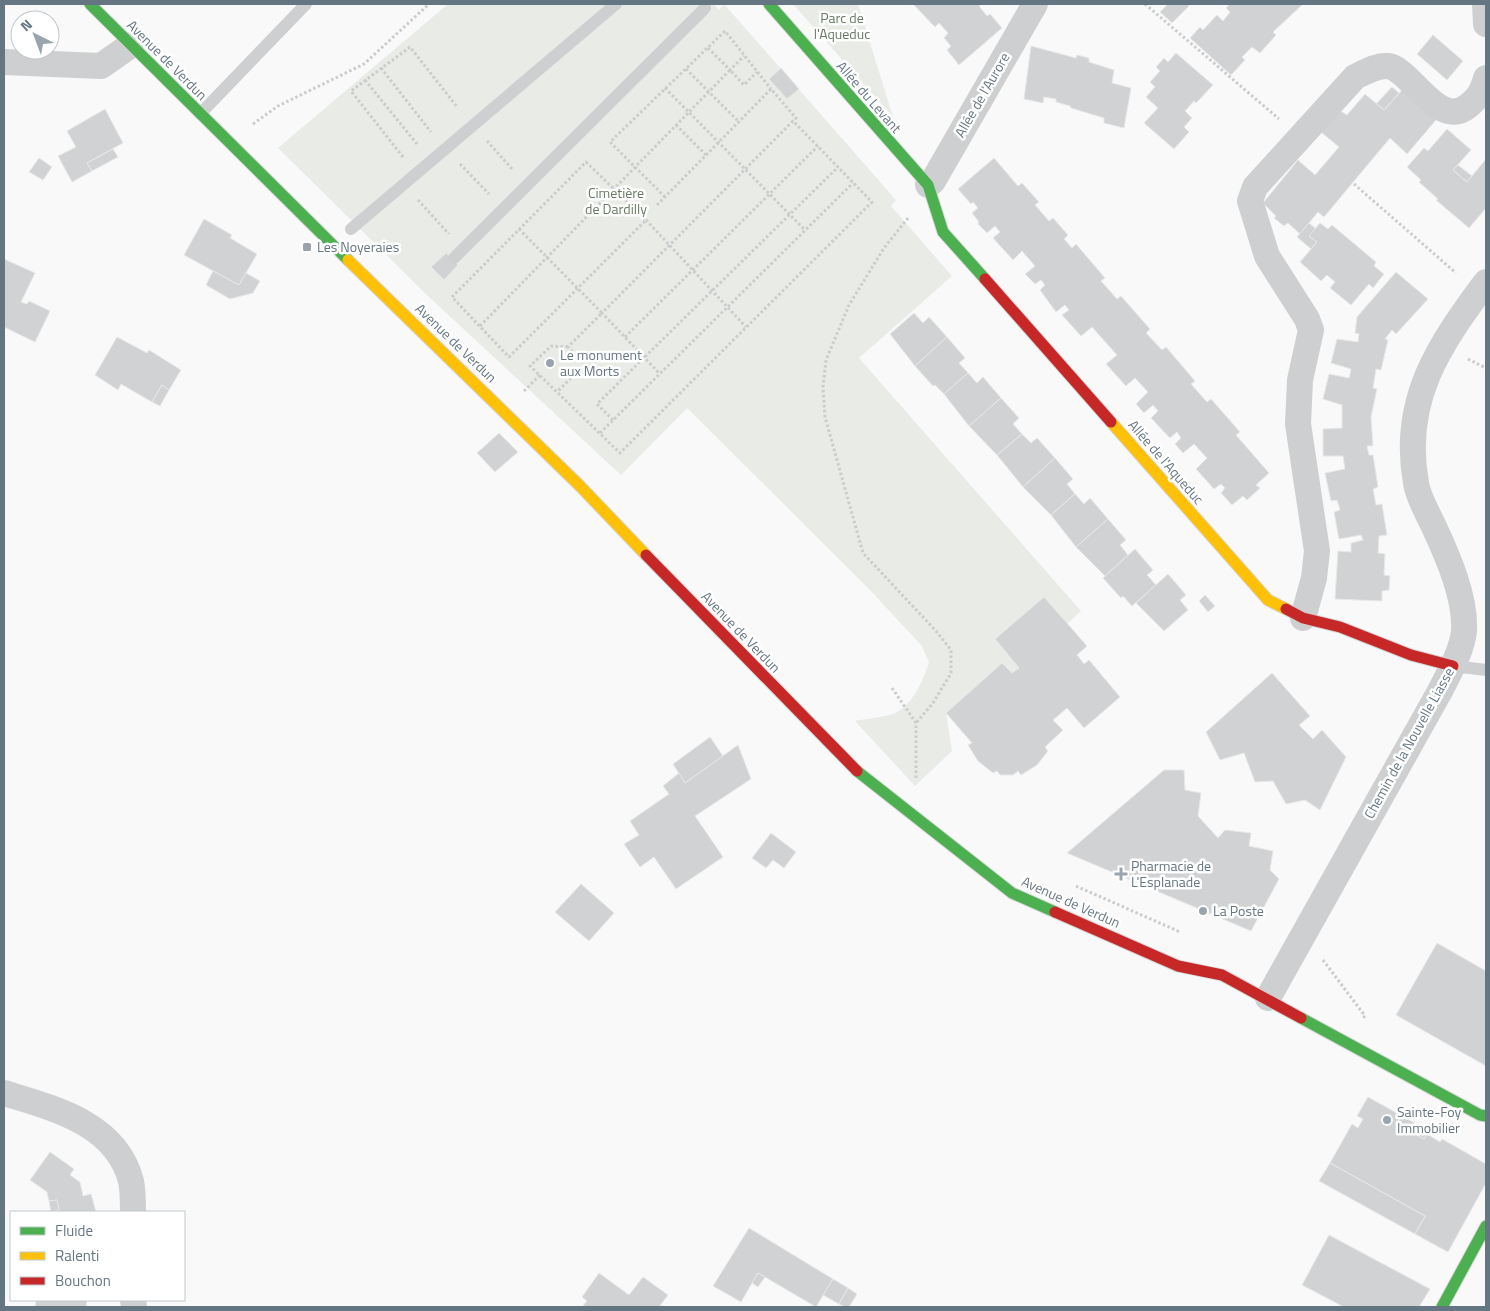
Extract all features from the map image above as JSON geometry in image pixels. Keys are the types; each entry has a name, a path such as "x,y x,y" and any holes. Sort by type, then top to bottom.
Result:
{"street":[{"name":"Avenue de Verdun","path":"90,4 580,486 812,727 857,770 1012,892 1178,966 1222,975 1268,998 1344,1042 1486,1116"},
{"name":"Allée du Levant","path":"769,4 928,186"},
{"name":"Allée de l'Aurore","path":"928,186 933,181 1035,4"},
{"path":"1485,4 1486,24"},
{"path":"4,62 101,66 131,44"},
{"path":"1303,618 1314,578 1317,550 1298,424 1300,380 1311,330 1307,318 1267,256 1250,201 1255,187 1355,77 1372,69 1389,66 1434,104 1449,110 1464,108 1482,94 1486,78"},
{"name":"Allée de l'Aqueduc","path":"928,186 943,232 1268,600 1303,618 1340,627 1411,655 1453,666"},
{"name":"Chemin de la Nouvelle Liasse","path":"1268,998 1453,666 1464,631 1450,560 1416,485 1413,453 1415,420 1422,386 1436,353 1486,282"},
{"path":"4,1093 66,1114 89,1125 108,1140 121,1160 131,1181 133,1211"},
{"path":"1443,1306 1486,1226"},
{"path":"1443,1306 1486,1249"}],"lane":[{"path":"200,114 306,4"},
{"path":"351,229 616,4"},
{"path":"459,253 706,9"},
{"path":"1453,666 1486,670"}],"path":[{"path":"246,129 278,106 364,64 429,4"},
{"path":"1145,4 1285,124"},
{"path":"568,347 796,118 725,31 610,142 665,197"},
{"path":"416,174 351,91 410,47 473,126 527,185"},
{"path":"708,48 744,85 757,72"},
{"path":"480,326 744,56"},
{"path":"380,68 446,148 504,209"},
{"path":"686,69 739,122"},
{"path":"365,80 431,161"},
{"path":"665,88 805,230"},
{"path":"657,205 771,89"},
{"path":"557,392 585,364 568,347 551,346 530,366 620,453 872,202 793,121"},
{"path":"676,125 706,155"},
{"path":"625,337 818,146"},
{"path":"646,220 510,356 452,297 586,162 646,220 746,327"},
{"path":"613,420 597,404 838,167"},
{"path":"600,433 853,183"},
{"path":"1354,184 1442,261"},
{"path":"404,185 459,253"},
{"path":"910,215 884,248 849,305 826,360 823,387 826,417 863,553 936,631 951,650 951,674 933,702 916,723"},
{"path":"519,229 659,373"},
{"path":"1468,359 1486,368"},
{"path":"522,393 540,375"},
{"path":"892,688 916,723 916,786"},
{"path":"1318,954 1365,1016 1360,1021"}],"green space":[{"name":"Cimetière de Dardilly","path":"448,4 714,4 719,10 724,4 896,200 891,206 952,276 859,358 1081,611 1067,624 1043,598 995,639 1019,668 1012,673 1002,663 946,713 952,751 915,786 855,721 897,712 909,702 917,690 929,662 922,646 869,589 687,408 621,475 429,297 278,148"},
{"name":"Parc de l'Aqueduc","path":"793,4 858,4 893,117"}],"building":[{"path":"913,4 981,4 979,6 987,16 990,14 1002,28 959,65 947,50 951,46 944,38 948,33 939,23 935,27"},
{"path":"1168,4 1187,4 1189,6 1172,23 1160,12"},
{"path":"1230,4 1303,4 1273,32 1276,35 1260,53 1252,47 1242,57 1245,60 1231,75 1190,38 1200,27 1203,30 1217,15 1223,21 1230,12 1226,8"},
{"path":"1433,35 1463,61 1447,80 1417,54"},
{"path":"1031,46 1076,58 1077,55 1089,58 1089,62 1114,70 1112,83 1131,88 1124,128 1104,123 1104,118 1071,108 1056,102 1056,99 1044,97 1043,103 1024,99"},
{"path":"1176,53 1213,85 1196,103 1194,101 1185,111 1192,118 1184,127 1189,132 1174,149 1144,123 1158,108 1146,97 1155,87 1150,82 1160,71 1156,67 1164,58 1168,62"},
{"path":"781,68 799,89 787,99 769,79"},
{"path":"1392,87 1399,93 1384,110 1376,104"},
{"path":"1402,90 1436,120 1407,154 1390,138 1324,217 1318,212 1300,234 1288,223 1284,226 1274,218 1276,216 1263,203 1298,160 1315,175 1339,147 1321,132 1339,110 1347,115 1365,94 1384,110"},
{"path":"105,109 123,143 87,163 92,171 72,182 58,156 76,147 67,131"},
{"path":"1447,129 1471,150 1453,170 1467,182 1486,159 1486,208 1469,228 1436,200 1438,199 1419,182 1421,180 1407,167 1424,148 1428,151"},
{"path":"113,149 118,157 92,171 87,163"},
{"path":"39,158 52,167 43,180 29,172"},
{"path":"994,158 1018,186 1022,183 1039,202 1035,205 1049,221 1053,218 1068,235 1064,239 1072,248 1076,244 1105,278 1101,281 1117,299 1121,296 1150,329 1146,333 1162,350 1166,347 1195,381 1191,384 1207,402 1211,399 1240,432 1236,435 1269,473 1256,485 1260,488 1247,500 1243,496 1232,505 1221,493 1225,488 1221,484 1214,489 1196,469 1207,458 1194,444 1183,453 1175,444 1181,438 1177,432 1170,438 1151,418 1158,411 1153,405 1144,413 1136,404 1148,392 1135,378 1126,386 1106,364 1117,355 1092,327 1081,336 1062,315 1069,310 1065,305 1056,312 1040,290 1045,285 1041,280 1035,284 1025,274 1035,266 1022,251 1013,260 993,238 1000,232 995,226 987,233 978,224 979,222 972,213 978,208 973,202 971,204 958,189"},
{"path":"1458,165 1472,176 1467,182 1453,170"},
{"path":"204,219 232,235 230,238 257,254 239,285 184,255"},
{"path":"1309,223 1316,229 1309,236 1317,242 1311,249 1297,237"},
{"path":"1320,223 1328,229 1332,225 1376,262 1374,266 1384,274 1373,288 1369,284 1351,305 1330,288 1335,282 1327,275 1321,281 1300,262 1317,242 1309,236"},
{"path":"446,253 458,265 444,280 431,267"},
{"path":"4,259 35,273 21,302 27,304 29,301 50,311 35,342 4,327"},
{"path":"213,271 239,285 246,273 260,281 253,293 230,299 206,285"},
{"path":"1396,272 1428,299 1396,334 1392,330 1385,339 1388,340 1381,370 1376,369 1373,388 1377,389 1371,417 1373,446 1367,446 1369,455 1373,455 1378,487 1373,489 1376,505 1382,504 1387,535 1379,536 1378,553 1385,554 1384,575 1390,576 1389,590 1382,591 1382,601 1335,599 1338,551 1351,552 1351,543 1363,540 1361,535 1339,539 1334,512 1340,510 1337,500 1331,501 1325,473 1345,469 1343,456 1323,456 1323,429 1342,428 1342,405 1323,399 1329,374 1349,378 1351,369 1331,363 1337,339 1358,342 1359,334 1355,333 1357,317"},
{"path":"914,313 923,323 929,317 947,337 915,366 890,334"},
{"path":"117,337 147,353 149,350 181,370 169,390 162,385 152,402 121,384 118,390 95,375"},
{"path":"947,337 965,358 959,363 968,373 944,394 935,385 933,386 915,366"},
{"path":"968,373 977,383 983,377 1001,398 969,426 944,394"},
{"path":"162,385 169,390 160,406 152,402"},
{"path":"1001,398 1019,418 1013,424 1022,434 997,455 969,426"},
{"path":"499,433 518,452 495,472 477,453"},
{"path":"1022,434 1031,443 1037,438 1055,458 1023,487 997,455"},
{"path":"1055,458 1073,479 1067,484 1075,494 1051,515 1023,487"},
{"path":"1075,494 1084,504 1090,498 1108,519 1076,547 1051,515"},
{"path":"1108,519 1126,540 1120,545 1128,555 1105,576 1076,547"},
{"path":"1135,549 1153,570 1147,575 1156,585 1132,606 1123,596 1121,598 1103,578"},
{"path":"1168,574 1186,595 1180,600 1188,610 1164,631 1136,603"},
{"path":"1205,595 1215,606 1208,612 1199,601"},
{"path":"1044,597 1087,646 1077,655 1084,664 1089,660 1120,697 1084,728 1067,708 1053,720 1063,730 1045,747 1048,751 1037,765 1021,775 1018,771 1013,775 1000,775 997,771 993,773 978,761 968,745 972,743 946,713 1002,663 1012,673 1019,668 995,639"},
{"path":"1272,673 1310,716 1299,725 1313,739 1322,730 1346,757 1320,810 1305,800 1286,804 1273,781 1255,782 1244,753 1220,760 1206,732"},
{"path":"710,737 723,756 685,783 673,764"},
{"path":"738,745 751,779 695,816 723,857 676,889 654,857 640,867 624,844 639,835 630,821 669,794 663,786 679,773 685,783"},
{"path":"1164,770 1184,770 1185,790 1201,793 1198,816 1218,838 1225,830 1251,833 1249,846 1273,851 1270,870 1279,879 1251,931 1067,853"},
{"path":"771,833 796,852 784,868 773,860 766,868 752,858"},
{"path":"581,884 614,913 589,941 555,912"},
{"path":"1437,943 1486,971 1486,1066 1396,1015"},
{"path":"1368,1097 1418,1125 1414,1133 1424,1139 1427,1134 1440,1142 1442,1139 1486,1164 1486,1183 1448,1252 1415,1234 1425,1216 1330,1163 1352,1124 1358,1128 1363,1119 1357,1116"},
{"path":"1418,1125 1429,1131 1424,1139 1414,1133"},
{"path":"50,1152 74,1169 70,1175 80,1182 83,1196 91,1194 96,1211 59,1211 57,1200 49,1201 47,1192 30,1180"},
{"path":"1330,1163 1425,1216 1415,1234 1319,1181"},
{"path":"57,1200 59,1210 51,1211 49,1201"},
{"path":"749,1228 833,1279 816,1307 758,1273 741,1302 713,1286"},
{"path":"1329,1235 1430,1289 1419,1307 1344,1307 1302,1285"},
{"path":"599,1273 629,1295 643,1277 668,1295 659,1307 582,1307 587,1301 582,1297"},
{"path":"758,1273 765,1277 758,1287 752,1283"},
{"path":"833,1279 848,1288 839,1304 823,1295"},
{"path":"848,1288 857,1294 849,1307 845,1307 839,1304"},
{"path":"36,1301 87,1301 86,1307 35,1307"}],"traffic: fast":[{"path":"90,4 348,260"},
{"path":"769,4 928,185 943,232 985,279"},
{"path":"857,771 1012,893 1055,912"},
{"path":"1301,1018 1480,1115 1486,1116"},
{"path":"1442,1307 1486,1226"}],"traffic: slow":[{"path":"348,260 580,486 646,555"},
{"path":"1111,422 1268,600 1286,609"}],"traffic: jam":[{"path":"985,279 1111,422"},
{"path":"646,555 857,771"},
{"path":"1286,609 1303,618 1340,627 1411,655 1453,666"},
{"path":"1055,912 1178,966 1222,975 1301,1018"}],"place":[{"name":"Les Noyeraies","path":"307,247"},
{"name":"Le monument aux Morts","path":"550,363"},
{"name":"Pharmacie de L'Esplanade","path":"1121,874"},
{"name":"La Poste","path":"1203,911"},
{"name":"Sainte-Foy Immobilier","path":"1387,1120"}]}
